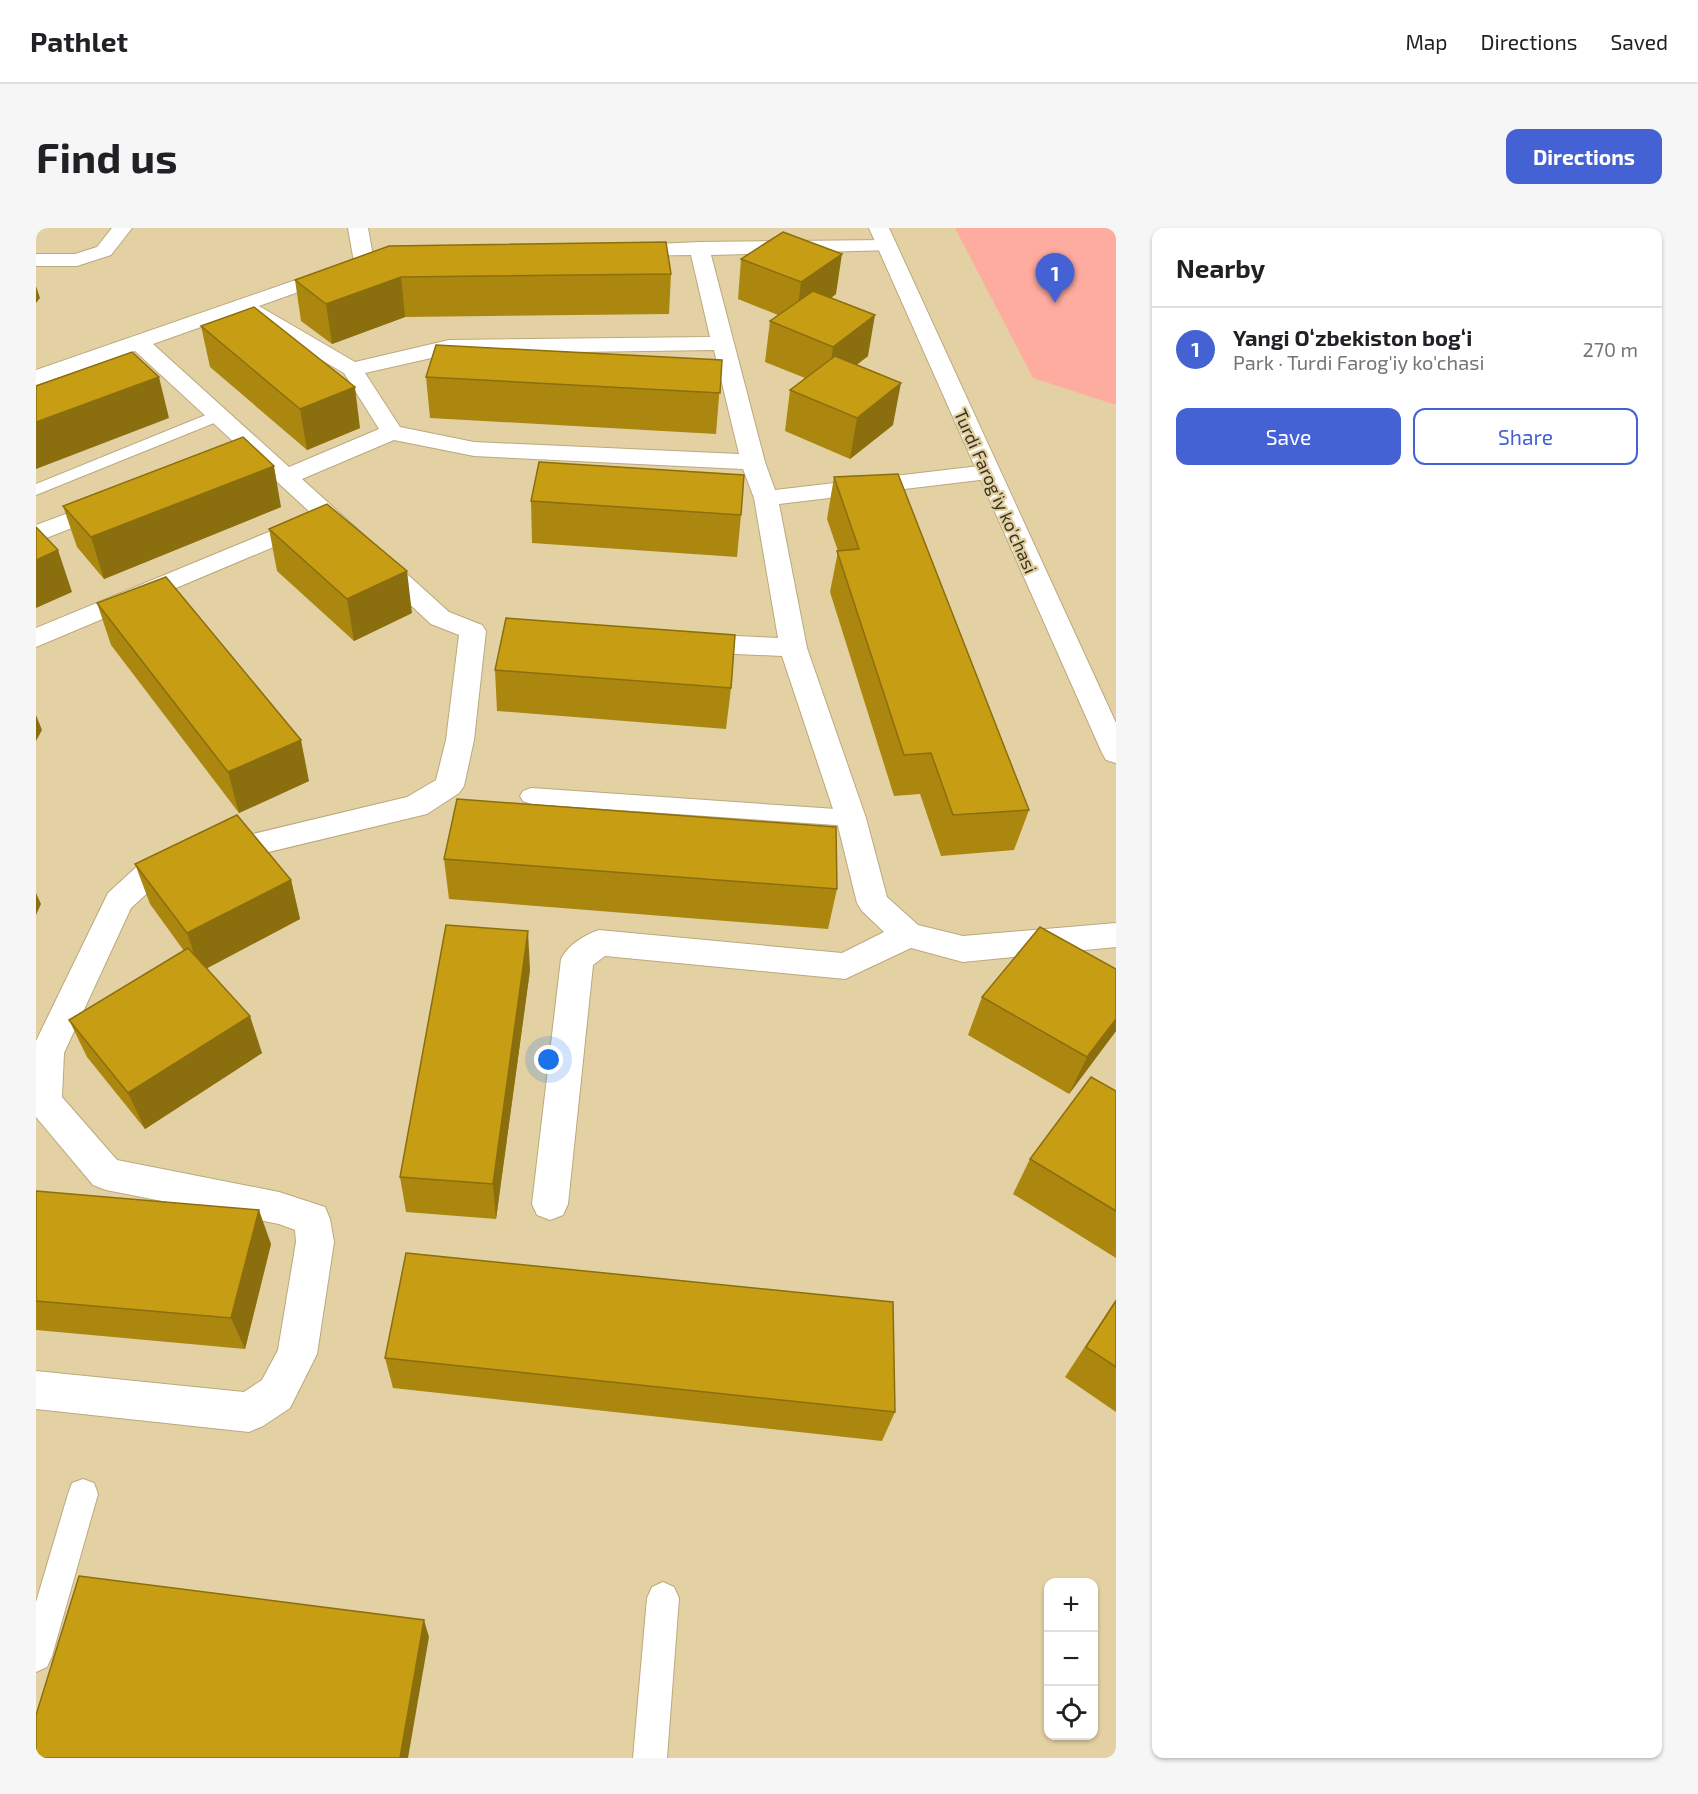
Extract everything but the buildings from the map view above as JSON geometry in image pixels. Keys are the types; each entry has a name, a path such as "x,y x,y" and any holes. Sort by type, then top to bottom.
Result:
{"street":[{"path":"36,260 77,260 104,251 122,228"},
{"path":"358,228 364,262"},
{"path":"607,250 699,249 883,237"},
{"name":"Turdi Farog'iy ko'chasi","path":"883,237 1116,753"},
{"path":"699,249 753,462 766,498 792,648 851,818 873,903 908,935 963,949 1116,935"},
{"path":"36,378 364,262 388,259"},
{"path":"242,305 352,369 392,432"},
{"path":"36,1390 249,1412 276,1394 297,1354 315,1242 312,1219 279,1208 105,1174 44,1101 47,1053 119,901 155,868 416,806 449,786 485,632 440,618 286,477 241,451 218,416 138,342"},
{"path":"352,369 449,347 722,342"},
{"path":"286,477 392,432 474,449 753,462"},
{"path":"766,498 988,472"},
{"path":"36,534 133,495"},
{"path":"36,638 328,515"},
{"path":"662,641 792,648"},
{"path":"550,1204 577,959 599,943 846,966 908,935"}],"lane":[{"path":"36,490 218,416"},
{"path":"531,796 851,818"},
{"path":"36,1656 83,1494"},
{"path":"650,1758 663,1598"}],"shaded area":[{"path":"955,228 1116,228 1116,405 1033,378"}],"place":[{"name":"Yangi Oʻzbekiston bogʻi","path":"1055,303"}]}
